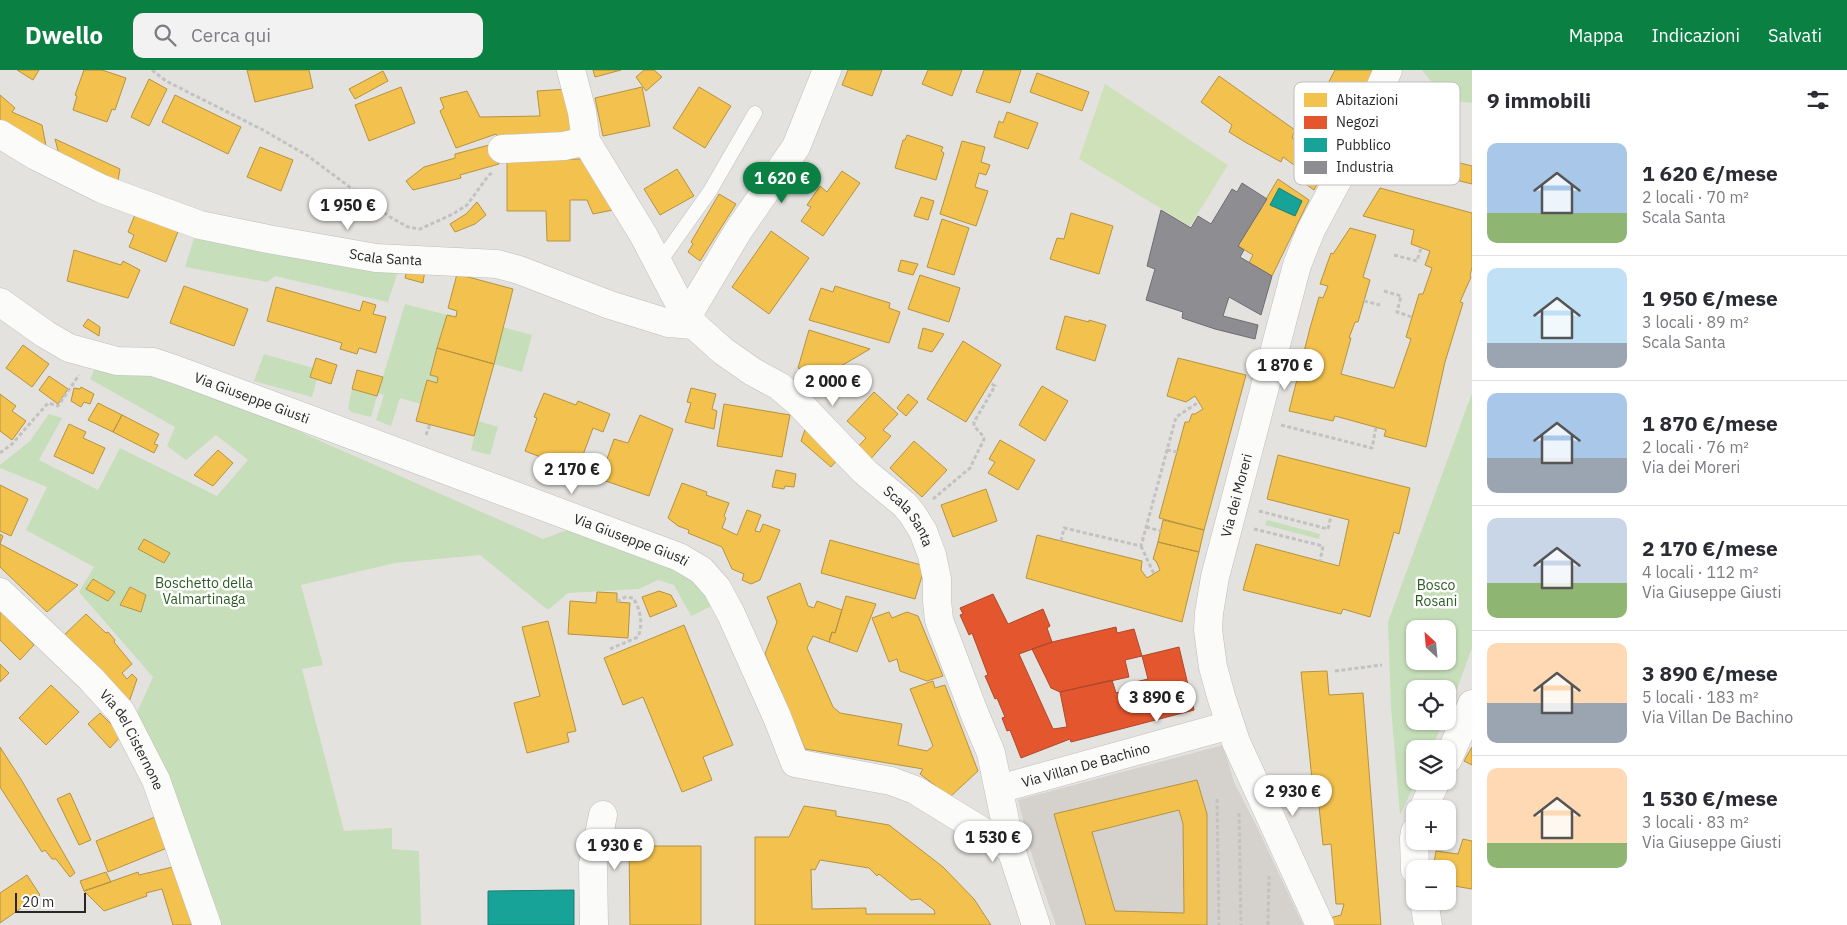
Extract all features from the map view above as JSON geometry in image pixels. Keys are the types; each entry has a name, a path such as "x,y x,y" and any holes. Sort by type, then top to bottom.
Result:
{"street":[{"name":"Scala Santa","path":"571,70 582,112 586,140 659,263 677,299 691,320 723,351 753,372 779,386 798,402 865,472 904,505 923,531 932,555 937,579 936,601 939,620 975,715 992,753 1010,850 1036,925"},
{"path":"691,320 738,231 796,146 827,70"},
{"name":"Via dei Moreri","path":"1383,82 1388,70"},
{"name":"Scala Santa","path":"0,134 36,156 102,189 200,225 376,258 498,264 519,270 610,305 668,322 691,320"},
{"path":"502,149 564,146 586,140"},
{"name":"Via dei Moreri","path":"1320,925 1230,725 1220,693 1210,646 1209,613 1215,577 1296,265 1317,218 1335,185"},
{"name":"Via Giuseppe Giusti","path":"0,302 45,334 69,348 117,361 152,362 177,370 679,557 701,570 717,588 731,614 777,717 795,763 891,781 915,790 1010,850"},
{"name":"Via del Cisternone","path":"0,592 91,679 121,712 156,780 207,925"},
{"path":"1456,740 1472,704"},
{"name":"Via Villan De Bachino","path":"998,789 1230,725"},
{"path":"594,925 593,864 603,815"},
{"path":"1426,910 1428,925"}],"lane":[{"path":"659,263 710,191 755,113"}],"path":[{"path":"152,70 166,81 264,130 308,156 390,217 408,227 420,229 436,223 467,205 488,176 502,166 502,149"},
{"path":"1394,255 1417,261 1421,248"},
{"path":"1384,291 1401,296 1397,312 1412,317"},
{"path":"1364,302 1380,305"},
{"path":"0,453 12,444 48,404 58,406 92,355"},
{"path":"913,515 970,468 984,439 974,426 974,422 995,386 990,383"},
{"path":"1154,574 1141,546 1176,417 1199,402"},
{"path":"1286,427 1372,448 1376,427"},
{"path":"1167,450 1177,452"},
{"path":"1259,511 1328,529 1331,516"},
{"path":"1146,527 1161,531"},
{"path":"1061,541 1064,528 1141,546"},
{"path":"1254,530 1324,546 1320,561"},
{"path":"610,649 638,637 641,630 639,610 633,598 625,596 616,602"},
{"path":"1335,671 1382,665"},
{"path":"1217,799 1219,925"},
{"path":"1239,809 1241,925"},
{"path":"1268,925 1269,870"}],"green space":[{"path":"1422,70 1472,70 1472,103 1460,102 1460,82 1432,82"},
{"path":"1105,84 1228,165 1190,226 1079,159"},
{"path":"194,238 398,271 388,302 275,276 267,282 185,267"},
{"path":"405,304 447,315 430,374 438,377 437,383 427,380 421,404 400,398 391,426 376,420 384,395 378,393"},
{"path":"503,327 532,335 522,372 494,364"},
{"path":"264,354 313,368 310,376 317,379 312,397 254,381"},
{"name":"Boschetto della Valmartinaga","path":"97,364 154,373 202,389 543,539 573,528 673,562 698,581 714,605 691,616 674,585 658,580 639,589 568,593 548,610 480,555 395,563 301,585 323,665 302,669 344,831 392,828 392,849 419,851 421,925 221,925 167,771 136,715 153,677 79,592 94,567 26,530 47,487 0,468 0,465 30,441 49,414 62,418 39,460 98,490 120,448 217,496 248,460 216,435 186,460 167,446 175,427 90,379"},
{"path":"352,389 377,396 371,417 351,412 348,408"},
{"name":"Bosco Rosani","path":"1472,393 1472,648 1456,691 1456,680 1406,680 1406,730 1440,730 1435,740 1406,740 1406,790 1412,790 1400,815 1391,707 1388,622"},
{"path":"478,421 498,427 490,455 471,450"},
{"path":"1267,520 1320,534 1319,539 1265,525"}],"shaded area":[{"path":"1223,745 1234,782 1303,925 1056,925 1033,859 1018,800"}],"building: Abitazioni":[{"path":"17,70 39,70 33,80"},
{"path":"84,70 102,70 126,78 115,110 112,109 107,122 73,110 77,96 75,95"},
{"path":"247,70 309,70 313,88 255,102"},
{"path":"593,70 621,70 595,77"},
{"path":"644,70 654,70 662,77 646,91 636,77"},
{"path":"848,70 882,70 872,96 842,85"},
{"path":"928,70 962,70 952,96 922,84"},
{"path":"984,70 1021,70 1010,103 976,92"},
{"path":"1335,70 1378,70 1372,82 1329,82"},
{"path":"383,71 388,81 355,99 349,89"},
{"path":"1037,73 1089,92 1082,111 1030,92"},
{"path":"1219,76 1294,129 1292,138 1294,139 1294,165 1283,157 1281,162 1229,132 1232,125 1201,102"},
{"path":"149,79 167,89 149,126 131,117"},
{"path":"401,87 415,123 369,141 355,105"},
{"path":"642,87 650,126 603,136 595,98"},
{"path":"699,87 731,106 705,148 673,128"},
{"path":"568,89 577,136 498,139 496,134 456,148 440,111 444,108 440,98 467,91 480,117 540,116 537,91"},
{"path":"0,95 15,108 12,112 42,125 46,146 0,123"},
{"path":"175,95 241,127 228,154 162,122"},
{"path":"1007,112 1038,123 1028,149 994,137 999,121 1003,123"},
{"path":"907,135 943,147 941,151 944,153 936,180 895,168 903,140 905,140"},
{"path":"55,139 120,169 117,186 61,162"},
{"path":"962,141 985,147 981,162 990,165 986,175 979,173 975,187 988,191 976,226 940,214"},
{"path":"493,144 499,164 460,175 461,178 413,190 406,181 424,167 455,158 455,154"},
{"path":"260,147 293,160 281,191 247,177"},
{"path":"582,159 613,210 593,214 587,200 570,200 570,241 547,241 546,211 507,211 507,160"},
{"path":"1460,163 1472,166 1472,184 1460,181"},
{"path":"677,169 694,196 660,215 644,189"},
{"path":"842,171 860,183 823,236 801,221 811,207 807,205 820,186 827,192"},
{"path":"1278,179 1309,200 1272,276 1249,263 1253,255 1238,246"},
{"path":"1307,185 1317,185 1314,190"},
{"path":"1380,188 1472,213 1471,277 1460,302 1463,303 1445,362 1426,447 1384,436 1386,430 1335,416 1333,421 1289,411 1319,297 1323,298 1328,286 1320,284 1331,253 1333,254 1350,228 1376,235 1363,277 1370,280 1358,322 1355,322 1349,338 1351,338 1341,374 1394,388 1411,339 1406,337 1419,294 1423,294 1432,268 1425,265 1430,251 1411,244 1414,230 1363,216"},
{"path":"719,194 736,204 700,261 688,252 693,244 691,242"},
{"path":"921,197 934,201 928,220 914,216"},
{"path":"477,202 486,215 475,224 455,232 450,224 466,214"},
{"path":"136,212 179,229 166,262 129,247 134,235 128,232"},
{"path":"1071,213 1113,226 1099,274 1050,259 1057,238 1064,239"},
{"path":"942,219 969,228 954,275 927,267"},
{"path":"771,231 809,258 769,314 732,287"},
{"path":"74,250 121,265 123,261 140,270 128,298 67,281"},
{"path":"901,260 918,264 913,275 898,271"},
{"path":"407,269 425,270 423,283 405,278"},
{"path":"457,274 513,289 494,364 437,348 447,315 456,317 457,311 448,308"},
{"path":"920,275 960,288 949,322 908,309"},
{"path":"184,286 248,309 234,346 170,323"},
{"path":"835,286 890,303 889,308 900,312 889,343 809,320 821,288 833,292"},
{"path":"276,287 360,311 363,301 376,305 373,314 386,317 376,353 359,348 357,354 340,349 342,343 267,321"},
{"path":"1065,316 1106,325 1095,361 1056,349"},
{"path":"88,319 100,327 99,336 83,326"},
{"path":"923,328 944,334 932,352 918,348"},
{"path":"809,330 870,349 824,376 798,368"},
{"path":"963,341 1001,365 966,422 927,399"},
{"path":"23,345 49,364 32,387 6,368"},
{"path":"437,348 494,364 474,436 416,421 427,380 437,383 438,377 430,375"},
{"path":"316,358 337,365 331,384 310,377"},
{"path":"1178,358 1246,375 1204,530 1159,518 1185,422 1189,422 1192,414 1203,409 1195,396 1186,402 1167,396"},
{"path":"357,370 383,377 377,396 352,389"},
{"path":"49,376 68,389 58,404 39,390"},
{"path":"1042,386 1068,401 1045,441 1019,425"},
{"path":"81,387 94,394 90,404 84,402 81,407 71,401 74,388 80,389"},
{"path":"691,388 716,394 712,409 717,411 714,429 685,422 691,403 687,402"},
{"path":"874,392 898,414 883,430 891,436 867,463 854,451 866,438 847,421"},
{"path":"544,393 576,405 578,401 610,414 603,432 593,428 577,471 525,451 537,418 534,417"},
{"path":"0,394 16,406 12,411 26,421 12,440 0,431"},
{"path":"908,394 918,402 906,416 897,408"},
{"path":"98,403 122,415 113,432 88,420"},
{"path":"724,404 790,415 782,457 717,446"},
{"path":"122,415 159,434 154,444 158,445 154,453 113,432"},
{"path":"640,415 673,429 649,496 600,479 614,439 628,443"},
{"path":"808,421 840,457 831,467 801,441"},
{"path":"69,424 86,432 83,438 105,448 93,474 54,456"},
{"path":"1000,440 1035,460 1018,490 988,473 995,462 989,459"},
{"path":"914,441 947,470 922,497 890,468"},
{"path":"218,450 233,463 213,486 194,475"},
{"path":"1278,455 1410,488 1399,534 1394,532 1370,617 1343,609 1341,614 1243,590 1256,544 1339,566 1349,520 1267,499"},
{"path":"776,470 796,474 794,487 785,486 784,489 772,487"},
{"path":"682,483 707,492 706,495 729,503 722,528 737,535 747,510 761,515 755,531 760,532 763,524 780,530 760,580 751,584 742,580 744,574 732,569 722,547 688,533 689,530 678,526 668,518"},
{"path":"0,485 28,499 11,536 0,531"},
{"path":"986,489 997,521 953,537 941,505"},
{"path":"1163,520 1204,530 1199,552 1158,542"},
{"path":"1037,535 1142,561 1141,570 1147,578 1160,570 1153,559 1158,542 1199,552 1182,622 1026,578"},
{"path":"144,539 170,553 164,563 138,549"},
{"path":"830,540 925,566 915,599 821,573"},
{"path":"0,544 78,585 47,612 0,567"},
{"path":"93,579 115,592 108,601 86,589"},
{"path":"800,583 808,606 814,608 817,601 842,610 835,633 832,632 829,642 813,636 807,648 833,707 840,713 902,724 898,745 927,751 933,746 910,689 933,681 935,688 945,685 978,771 950,797 920,774 923,769 805,749 765,654 777,622 767,597"},
{"path":"130,587 146,595 141,612 120,605"},
{"path":"659,591 671,595 677,606 650,617 642,597"},
{"path":"597,592 617,593 617,602 630,603 628,638 568,634 570,601 596,603"},
{"path":"846,596 876,604 857,652 829,642 832,632 835,633"},
{"path":"0,611 34,645 20,660 0,640"},
{"path":"889,612 892,618 907,612 918,616 943,676 927,681 900,671 897,659 889,662 872,618"},
{"path":"86,614 106,633 108,632 132,664 122,673 127,679 132,674 137,679 127,708 62,637"},
{"path":"548,621 576,731 567,733 569,742 527,753 514,703 540,696 522,627"},
{"path":"684,625 733,745 703,757 712,780 682,792 643,697 623,705 604,658"},
{"path":"0,664 9,673 0,682"},
{"path":"1327,671 1329,695 1363,693 1381,925 1333,925 1330,918 1341,915 1344,904 1336,904 1331,844 1323,845 1316,777 1312,779 1301,672"},
{"path":"51,685 79,712 46,745 19,718"},
{"path":"100,713 122,735 110,748 88,724"},
{"path":"0,747 22,781 75,873 70,877 56,859 52,859 45,850 42,852 0,787"},
{"path":"1472,747 1472,765 1464,761"},
{"path":"1197,780 1207,814 1207,925 1086,925 1054,814","holes":["1179,810 1183,824 1184,913 1115,911 1092,832"]},
{"path":"70,793 91,840 79,845 57,799"},
{"path":"804,806 836,811 836,816 889,825 943,867 974,899 991,925 755,925 755,837 789,837","holes":["820,860 869,868 877,876 879,874 911,900 920,899 934,910 935,914 866,914 866,908 812,909 811,869 815,870"]},
{"path":"155,817 167,848 108,872 96,841"},
{"path":"1463,839 1472,841 1472,889 1456,886 1456,860 1434,860 1436,851 1458,854"},
{"path":"629,846 701,846 701,925 630,925"},
{"path":"177,866 198,925 173,925 162,889 146,893 147,896 104,911 84,891 138,872 139,875"},
{"path":"106,872 111,882 84,891 80,881"},
{"path":"27,875 40,895 0,923 0,893"}],"building: Negozi":[{"path":"993,594 1008,624 1043,609 1050,626 1047,628 1052,642 1019,654 1053,729 1067,727 1060,692 1112,680 1116,693 1128,689 1127,684 1148,679 1142,656 1179,647 1194,710 1071,742 1070,739 1021,758 1010,730 1007,731 1002,718 1005,717 997,698 995,699 985,676 988,675 972,633 969,635 960,615 963,614 960,608"},
{"path":"1116,627 1117,633 1134,629 1142,656 1125,660 1129,677 1060,692 1051,688 1032,649 1052,642"}],"building: Pubblico":[{"path":"1279,188 1302,201 1295,216 1270,205"},
{"path":"574,890 574,925 488,925 488,891"}],"building: Industria":[{"path":"1242,183 1267,199 1238,246 1244,250 1240,257 1272,276 1261,315 1229,297 1223,316 1258,325 1255,339 1182,318 1183,312 1146,300 1155,269 1147,266 1161,210 1191,228 1198,216 1211,224 1232,189 1237,192"}]}
